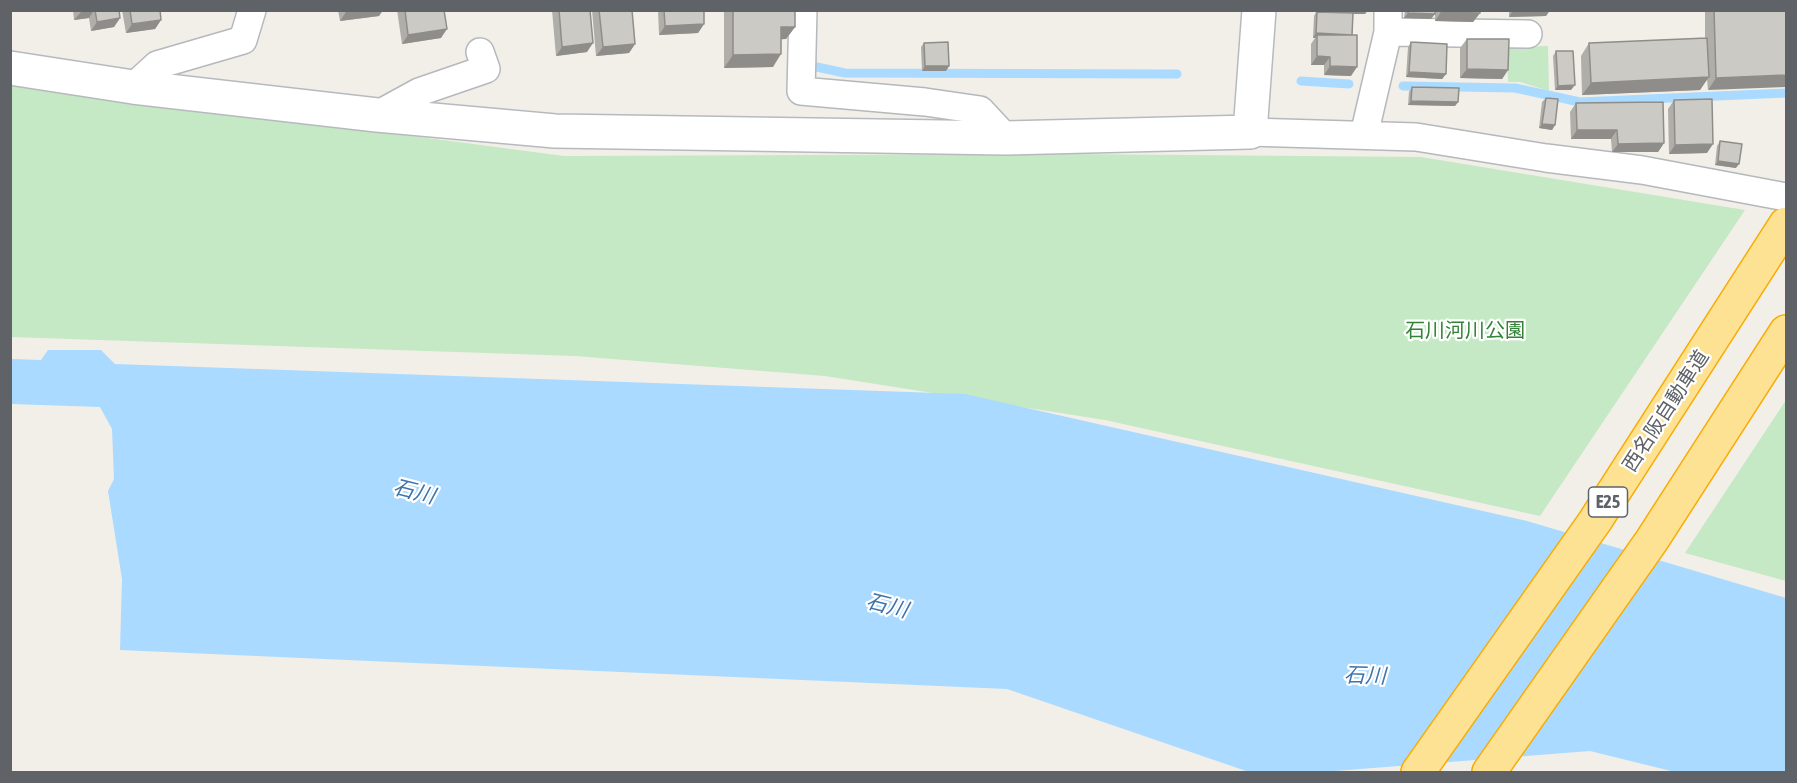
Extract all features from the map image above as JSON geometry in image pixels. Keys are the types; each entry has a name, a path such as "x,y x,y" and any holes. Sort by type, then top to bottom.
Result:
{"highway":[{"name":"西名阪自動車道","path":"1418,772 1595,521 1786,224"},
{"path":"1489,772 1652,540 1786,332"}],"street":[{"path":"133,87 157,65 243,40 252,10"},
{"path":"803,10 801,91 925,102 980,110 1006,138"},
{"path":"1250,132 1259,10"},
{"path":"1364,135 1388,21 1498,22 1528,34"},
{"path":"377,115 419,92 486,69 480,52"},
{"path":"10,68 133,87 377,115 555,131 1006,138 1250,132 1416,137 1546,158 1642,170 1786,197"}],"green space":[{"path":"1548,46 1549,91 1520,82 1508,82 1507,47"},
{"name":"石川河川公園","path":"10,83 564,156 1066,154 1421,157 1745,210 1540,516 1105,420 825,376 575,356 11,337"},
{"path":"1786,400 1786,581 1685,553"}],"water":[{"name":"石川","path":"48,350 101,350 115,364 965,394 1527,521 1786,598 1786,772 1675,772 1590,751 1322,772 1249,772 1007,689 120,650 122,579 108,491 114,479 112,429 100,407 11,404 11,359 41,360"}],"building":[{"path":"95,10 119,10 120,18 97,22"},
{"path":"130,10 160,10 161,20 132,24"},
{"path":"405,10 444,10 447,29 408,35"},
{"path":"559,10 590,10 593,43 562,47"},
{"path":"599,10 632,10 635,44 603,47"},
{"path":"664,10 704,10 704,24 665,26"},
{"path":"733,10 795,10 795,27 781,27 781,54 733,55"},
{"path":"1408,10 1435,10 1435,14 1408,13"},
{"path":"1441,10 1480,10 1480,13 1441,12"},
{"path":"1714,10 1786,10 1786,75 1716,78"},
{"path":"1317,12 1353,13 1352,35 1316,33"},
{"path":"1317,35 1357,35 1357,67 1330,66 1330,57 1317,56"},
{"path":"1707,38 1709,77 1591,83 1589,43"},
{"path":"1467,39 1509,39 1508,70 1467,69"},
{"path":"948,42 949,66 925,66 924,43"},
{"path":"1411,42 1447,44 1446,74 1409,72"},
{"path":"1556,51 1573,51 1575,85 1558,86"},
{"path":"1412,87 1459,88 1458,102 1411,101"},
{"path":"1546,98 1558,99 1555,125 1542,124"},
{"path":"1712,99 1713,144 1675,145 1674,100"},
{"path":"1663,102 1664,143 1618,144 1617,130 1577,130 1576,103"},
{"path":"1720,141 1742,144 1739,164 1718,161"}],"waterway":[{"path":"812,60 812,66 845,73 1177,74"},
{"path":"1301,81 1349,84"},
{"path":"1403,86 1515,88 1580,102 1786,93"}]}
